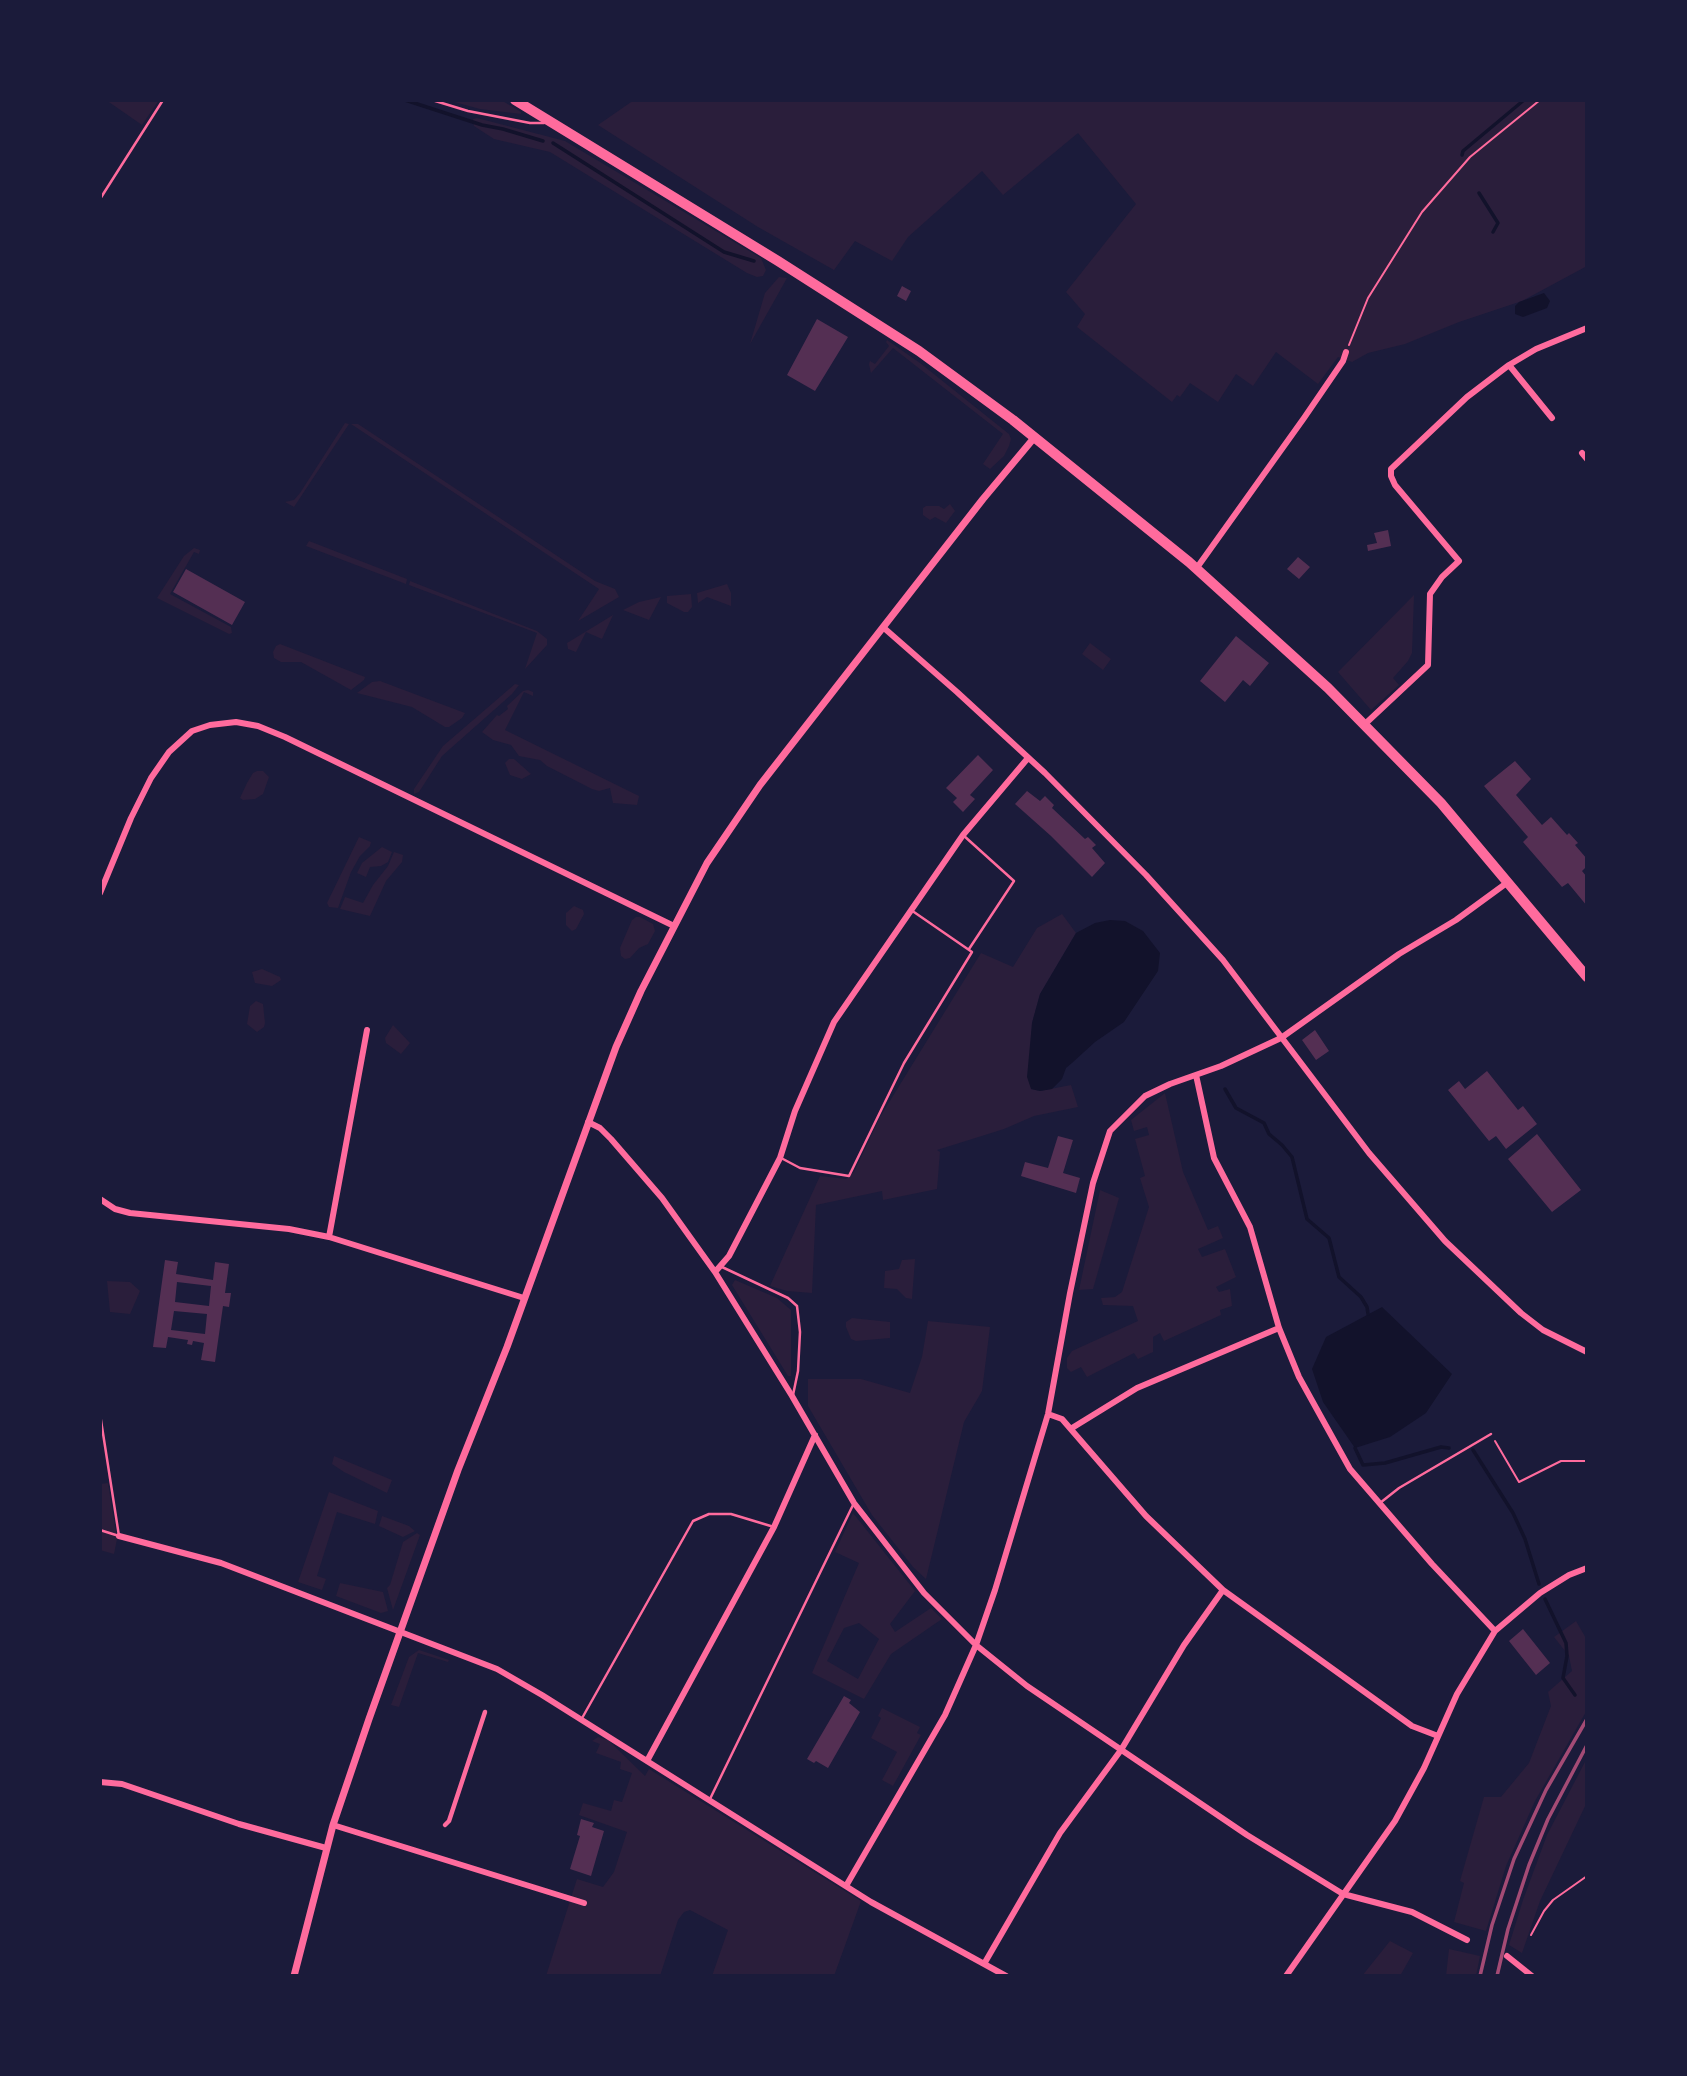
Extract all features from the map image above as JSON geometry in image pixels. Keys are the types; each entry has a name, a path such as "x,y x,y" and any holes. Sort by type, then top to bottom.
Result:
{"main road":[{"path":"514,100 904,341 1034,438 1196,569 1299,660 1441,803 1587,977"}],"street":[{"path":"1365,724 1428,665 1430,594 1442,577 1459,561 1395,485 1391,469 1467,397 1509,365 1536,349 1587,328"},
{"path":"1196,569 1302,422 1343,361 1346,352"},
{"path":"1509,365 1552,418"},
{"path":"294,1976 332,1825 458,1470 623,1029 707,863 760,785 1034,438"},
{"path":"884,628 1028,758 1156,885 1223,960 1390,1179 1445,1241 1521,1313 1543,1330 1587,1352"},
{"path":"100,893 131,818 151,778 169,752 192,731 210,724 236,722 258,726 285,737 674,926"},
{"path":"715,1272 722,1267 780,1158 795,1111 834,1022 963,835 1028,758"},
{"path":"846,1886 945,1715 976,1644 1011,1543 1048,1414 1093,1183 1104,1145 1115,1125 1144,1096 1221,1066 1281,1038 1399,954 1457,920 1508,882"},
{"path":"330,1237 367,1030"},
{"path":"1196,1074 1214,1158 1250,1227 1279,1328 1299,1377 1350,1469 1432,1564 1495,1631"},
{"path":"588,1122 600,1128 654,1188 715,1272 793,1396 854,1503 924,1593 976,1644 1027,1686 1247,1835 1343,1894 1412,1912 1467,1940"},
{"path":"100,1199 115,1209 130,1213 289,1229 330,1237 524,1298"},
{"path":"1072,1428 1137,1388 1279,1328"},
{"path":"1048,1414 1062,1419 1072,1428 1109,1476 1146,1516 1223,1590 1412,1726 1438,1736"},
{"path":"648,1761 774,1527 815,1436"},
{"path":"119,1536 221,1563 497,1669 846,1886 1006,1976"},
{"path":"1286,1976 1395,1821 1424,1768 1470,1670 1495,1631 1540,1593 1569,1575 1587,1568"},
{"path":"984,1964 1060,1833 1121,1750 1184,1645 1223,1590"},
{"path":"445,1825 449,1821 485,1712"},
{"path":"100,1782 122,1784 239,1824 326,1848"},
{"path":"332,1825 584,1903"},
{"path":"1507,1956 1532,1976"}],"lane":[{"path":"100,198 163,100"},
{"path":"432,100 468,111 518,121 540,124 549,122"},
{"path":"963,835 1014,881 969,949"},
{"path":"780,1158 800,1168 849,1176 904,1063 972,952 911,910"},
{"path":"722,1267 788,1298 797,1306 800,1332 798,1371 793,1396"},
{"path":"100,1414 119,1536 100,1530"},
{"path":"1380,1503 1399,1488 1491,1434"},
{"path":"709,1801 771,1679 854,1503"},
{"path":"582,1720 694,1521 709,1514 731,1514 774,1527"}],"path":[{"path":"1346,352 1368,298 1422,212 1470,157 1540,100"},
{"path":"1491,1434 1519,1482 1561,1461 1587,1461"},
{"path":"1531,1935 1553,1899 1587,1876"}],"shaded area":[{"path":"106,100 159,100 142,125"},
{"path":"447,100 501,100 521,114 480,109"},
{"path":"634,100 1587,100 1587,266 1522,301 1405,344 1368,353 1352,362 1338,357 1318,384 1276,352 1253,386 1236,374 1218,402 1190,383 1180,397 1177,395 1172,402 1077,327 1085,314 1066,292 1136,204 1078,133 1003,195 982,171 908,237 892,261 855,241 834,270 758,227 598,125"},
{"path":"473,119 565,141 761,258 766,270 763,276 747,273 550,152 494,139 474,126"},
{"path":"779,277 787,278 750,344 765,293"},
{"path":"1544,293 1550,301 1547,308 1523,317 1515,314 1515,306 1519,302"},
{"path":"887,340 1009,434 1011,439 1004,456 990,469 983,464 1003,434 893,348 871,373 870,361 875,364 889,346"},
{"path":"345,423 349,424 294,507 285,502 294,500 300,493"},
{"path":"351,424 358,424 595,581 615,589 619,597 578,621 599,589"},
{"path":"950,504 955,511 946,523 935,517 930,520 923,515 923,508 926,506 939,506 944,509"},
{"path":"309,541 407,579 406,584 306,546"},
{"path":"194,548 200,550 199,554 194,552 170,594 231,627 232,633 229,634 157,598 184,556"},
{"path":"410,581 537,631 547,639 547,645 525,669 537,633 409,585"},
{"path":"727,584 731,593 731,606 707,597 698,603 697,593"},
{"path":"691,594 692,607 688,612 667,603 667,596"},
{"path":"1414,595 1412,653 1393,678 1399,685 1371,710 1338,672"},
{"path":"661,597 649,620 623,610 639,602"},
{"path":"613,615 602,639 586,632 576,652 568,649 567,643"},
{"path":"1090,643 1111,659 1103,670 1082,654"},
{"path":"280,644 365,677 364,680 351,690 301,662 281,662 274,658 273,652"},
{"path":"380,681 465,713 462,718 445,727 412,707 357,693 372,682"},
{"path":"515,684 519,685 512,694 442,756 419,792 414,794 414,789 443,746"},
{"path":"523,691 533,692 533,696 524,692 505,730 639,796 637,805 613,803 610,788 599,791 592,789 540,760 519,756 511,745 493,740 482,732 497,715 508,709 507,706"},
{"path":"514,759 531,774 522,779 510,775 505,763"},
{"path":"257,771 263,771 269,777 263,794 255,799 243,800 240,798 247,783"},
{"path":"359,837 371,842 370,846 360,856 351,872 338,908 329,907 327,903"},
{"path":"382,847 392,852 388,862 370,867 366,877 357,873 362,863"},
{"path":"394,852 403,855 402,862 386,881 370,916 340,909 345,897 363,903 388,866"},
{"path":"574,906 583,910 584,914 576,929 572,931 566,925 566,913"},
{"path":"1062,914 1076,933 1040,994 1032,1023 1031,1089 1040,1091 1071,1085 1078,1107 1034,1116 1004,1129 937,1150 940,1152 937,1189 883,1200 882,1191 816,1205 812,1293 787,1291 770,1286 820,1176 846,1179 854,1172 880,1117 981,953 1013,967 1037,928"},
{"path":"636,917 653,924 655,931 648,944 625,959 621,956 620,948 632,920"},
{"path":"1125,921 1143,931 1160,953 1158,971 1124,1022 1095,1042 1066,1068 1062,1079 1052,1089 1031,1089 1027,1077 1032,1023 1040,994 1076,933 1095,923"},
{"path":"262,969 281,980 272,986 255,983 252,972"},
{"path":"256,1001 263,1004 265,1023 257,1032 247,1024 250,1006"},
{"path":"393,1025 410,1043 401,1054 386,1043 385,1038"},
{"path":"1165,1093 1183,1172 1208,1230 1218,1226 1223,1238 1198,1249 1202,1257 1225,1249 1236,1277 1216,1287 1219,1292 1230,1289 1232,1306 1220,1310 1221,1315 1164,1341 1160,1333 1153,1337 1153,1352 1138,1359 1134,1353 1087,1377 1081,1367 1071,1372 1067,1368 1067,1358 1072,1351 1138,1321 1133,1306 1103,1305 1101,1298 1115,1297 1122,1292 1149,1207 1140,1178 1145,1176 1135,1139 1149,1135 1147,1127 1134,1131 1131,1120"},
{"path":"1100,1190 1119,1198 1093,1289 1079,1290"},
{"path":"915,1259 912,1299 906,1298 897,1289 884,1288 885,1271 899,1269 902,1260"},
{"path":"735,1280 777,1298 791,1310 791,1376 788,1376 732,1285"},
{"path":"107,1281 130,1282 140,1291 130,1314 110,1312"},
{"path":"1382,1307 1452,1374 1426,1413 1390,1437 1355,1448 1323,1402 1312,1369 1326,1337"},
{"path":"852,1318 890,1322 890,1338 856,1341 851,1339 846,1322"},
{"path":"928,1321 990,1327 982,1391 964,1422 926,1579 913,1567 872,1515 808,1406 808,1379 861,1379 910,1393 922,1357"},
{"path":"334,1456 392,1480 387,1493 332,1464"},
{"path":"108,1483 117,1539 114,1554 100,1550 100,1484"},
{"path":"329,1492 378,1511 375,1524 337,1512 317,1576 326,1579 322,1590 298,1582"},
{"path":"853,1513 915,1591 890,1624 895,1632 931,1608 942,1619 891,1654 864,1699 812,1673 859,1563 835,1552","holes":["859,1623 879,1639 858,1679 827,1661 844,1628"]},
{"path":"382,1516 415,1531 403,1537 379,1526"},
{"path":"417,1533 420,1535 393,1610 387,1588 403,1542"},
{"path":"340,1583 383,1592 388,1611 381,1613 336,1596"},
{"path":"1576,1621 1587,1640 1587,1710 1535,1801 1506,1866 1486,1931 1454,1922 1464,1883 1460,1881 1484,1797 1501,1797 1529,1763 1551,1706 1548,1692 1572,1671 1569,1656 1554,1637"},
{"path":"419,1650 449,1660 448,1662 418,1653 399,1707 391,1705 409,1657"},
{"path":"882,1708 920,1727 917,1733 921,1735 893,1786 882,1780 897,1752 871,1738 881,1718 878,1716"},
{"path":"598,1737 608,1740 645,1776 649,1769 861,1901 834,1976 712,1976 728,1930 690,1910 684,1912 678,1920 660,1976 546,1976 577,1879 603,1887 614,1872 627,1832 579,1815 583,1803 611,1811 614,1800 622,1802 632,1773 620,1769 621,1762 596,1753 600,1744 592,1741"},
{"path":"1587,1758 1587,1802 1540,1901 1522,1953 1509,1945 1523,1900 1547,1835"},
{"path":"1390,1941 1413,1953 1400,1976 1362,1976"},
{"path":"1449,1949 1480,1956 1476,1976 1446,1976"}],"building":[{"path":"902,286 911,291 906,301 897,296"},
{"path":"817,319 848,337 815,391 787,375"},
{"path":"1388,530 1391,546 1368,551 1367,545 1377,543 1374,533"},
{"path":"1298,557 1310,567 1299,579 1287,569"},
{"path":"186,569 245,602 232,625 173,592"},
{"path":"1236,636 1269,663 1250,686 1243,680 1225,702 1200,681"},
{"path":"978,755 993,770 970,795 975,799 963,812 953,802 957,798 946,788"},
{"path":"1515,761 1531,779 1516,795 1542,825 1551,817 1567,835 1569,833 1587,859 1587,866 1582,871 1587,877 1587,906 1568,883 1562,887 1523,842 1528,837 1484,786"},
{"path":"1027,791 1040,801 1045,796 1054,805 1052,808 1085,839 1088,837 1096,845 1092,848 1105,863 1092,877 1015,804"},
{"path":"1315,1030 1329,1051 1316,1060 1302,1040"},
{"path":"1487,1071 1518,1110 1523,1106 1537,1124 1506,1149 1496,1136 1489,1141 1448,1090 1459,1081 1465,1089"},
{"path":"1537,1134 1581,1190 1552,1212 1508,1159"},
{"path":"1058,1136 1073,1140 1063,1173 1080,1178 1076,1193 1021,1176 1025,1162 1048,1168"},
{"path":"165,1260 178,1262 176,1274 213,1280 215,1262 229,1264 225,1293 231,1293 229,1307 223,1306 215,1362 201,1360 204,1343 193,1341 192,1345 187,1344 188,1340 168,1337 166,1348 153,1347","holes":["177,1282 211,1286 209,1306 175,1302","174,1311 207,1314 205,1334 171,1330"]},
{"path":"1523,1629 1550,1663 1536,1675 1509,1641"},
{"path":"844,1696 851,1700 849,1703 860,1712 828,1768 807,1759"},
{"path":"581,1819 594,1823 592,1827 604,1831 591,1876 570,1869 580,1836 577,1835"}],"waterway":[{"path":"405,100 543,141"},
{"path":"1462,155 1463,151 1524,100"},
{"path":"553,143 724,252 754,261"},
{"path":"1479,193 1498,223 1493,232"},
{"path":"1225,1089 1236,1108 1264,1123 1269,1134 1292,1157 1307,1219 1329,1238 1339,1277 1361,1297 1368,1314"},
{"path":"1355,1448 1363,1465 1385,1463 1441,1447 1449,1448"},
{"path":"1473,1450 1513,1513 1525,1539 1539,1584"},
{"path":"1545,1599 1566,1643 1567,1656 1563,1678 1575,1695"}],"railway":[{"path":"1480,1976 1492,1925 1514,1859 1546,1790 1587,1719"},
{"path":"1497,1976 1508,1929 1529,1865 1548,1819 1587,1745"}]}
